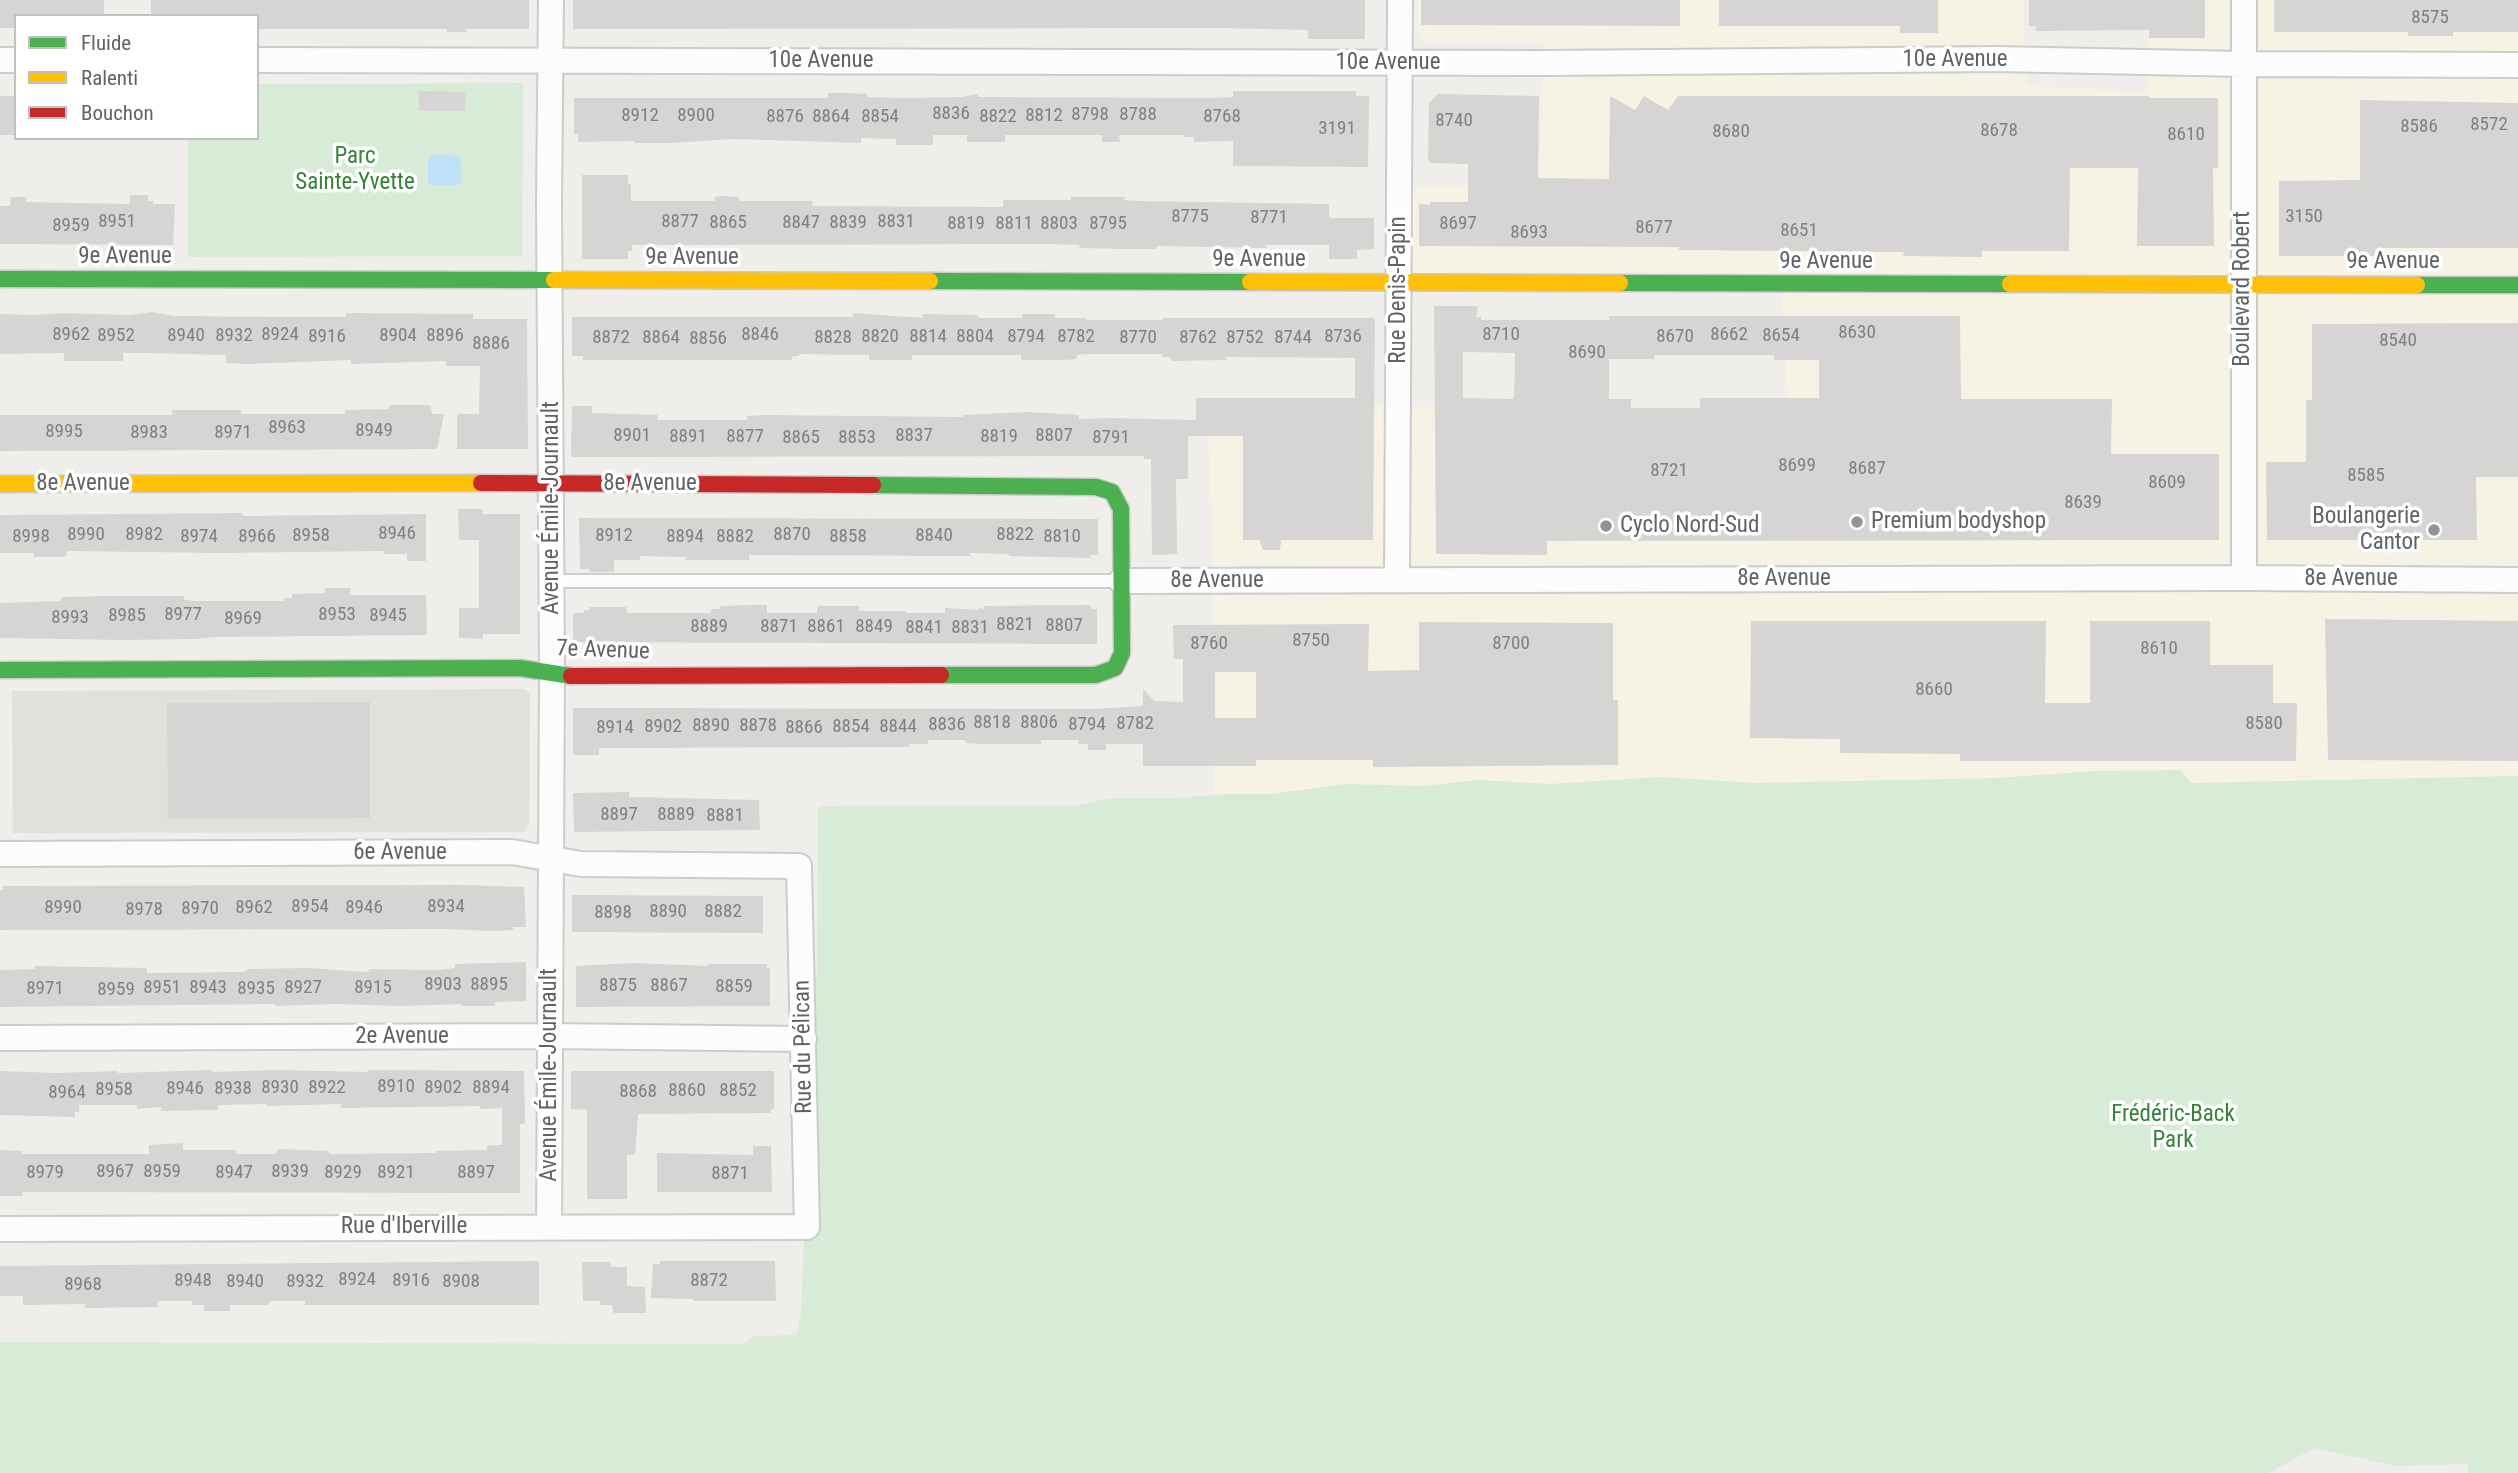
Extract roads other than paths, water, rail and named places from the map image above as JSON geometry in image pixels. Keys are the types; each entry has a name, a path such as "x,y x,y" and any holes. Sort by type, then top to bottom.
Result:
{"street":[{"name":"Avenue Émile-Journault","path":"550,1227 553,483 550,280 551,0"},
{"name":"Rue Denis-Papin","path":"1397,579 1399,0"},
{"name":"Boulevard Robert","path":"2244,0 2244,578"},
{"name":"10e Avenue","path":"259,60 1400,63 1997,59 2243,64 2518,65"},
{"name":"9e Avenue","path":"0,279 2518,285"},
{"name":"8e Avenue","path":"0,484 553,483 1096,487 1112,492 1121,509 1121,581 2244,578 2518,580"},
{"name":"7e Avenue","path":"0,670 520,668 580,676 1096,675 1115,668 1122,653 1121,581"},
{"name":"6e Avenue","path":"0,854 512,852 581,864 799,866"},
{"name":"Rue du Pélican","path":"799,866 807,1227"},
{"name":"2e Avenue","path":"0,1038 804,1039"},
{"name":"Rue d'Iberville","path":"0,1228 807,1227"}],"lane":[{"path":"552,581 1121,581"}],"water":[{"path":"432,154 460,156 462,181 459,185 430,185 428,159"}],"place":[{"name":"Premium bodyshop","path":"1857,522"},
{"name":"Cyclo Nord-Sud","path":"1606,526"},
{"name":"Boulangerie Cantor","path":"2434,530"}],"park label":[{"name":"Parc Sainte-Yvette","path":"355,170"},
{"name":"Frédéric-Back Park","path":"2173,1128"}]}
